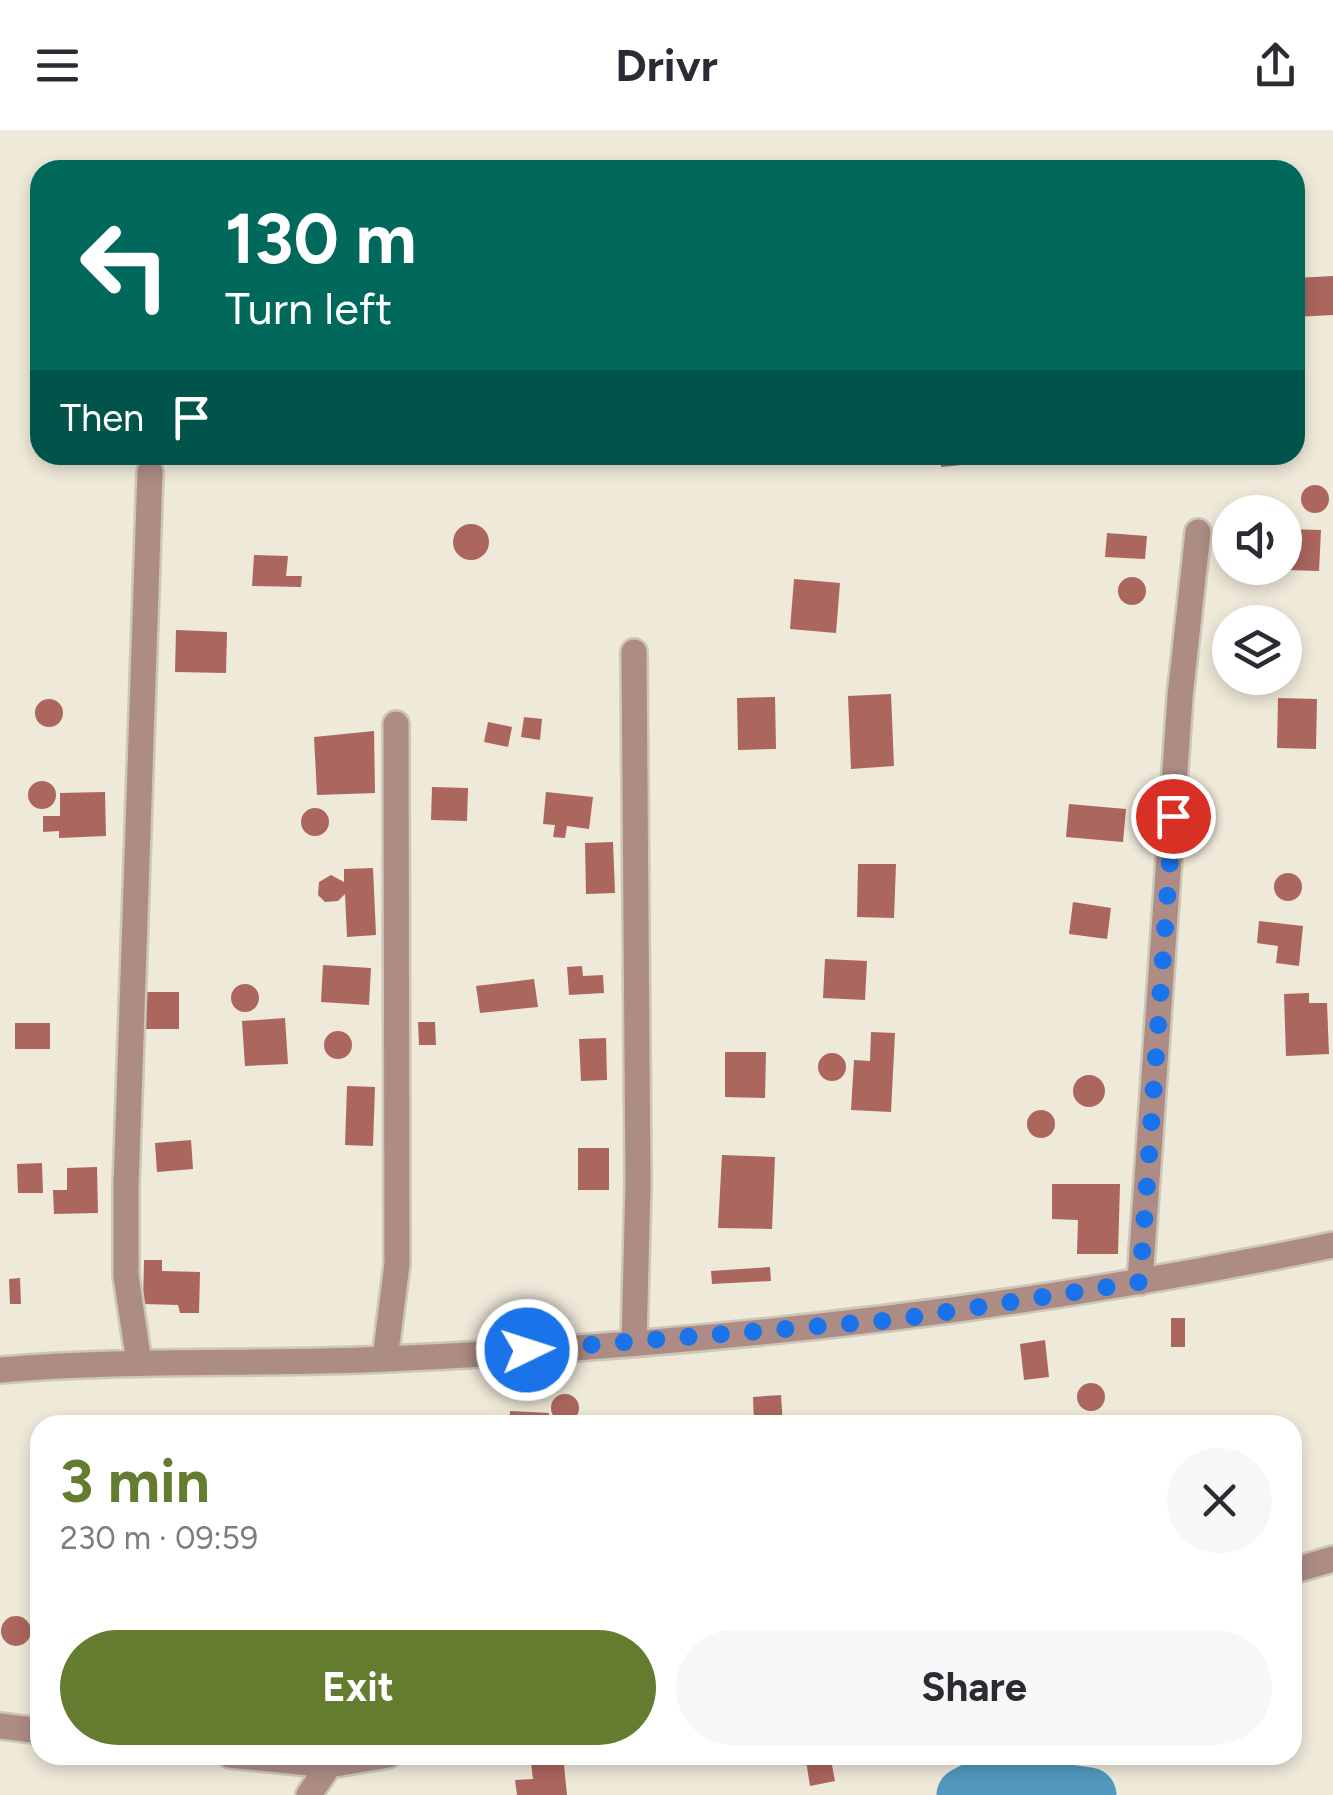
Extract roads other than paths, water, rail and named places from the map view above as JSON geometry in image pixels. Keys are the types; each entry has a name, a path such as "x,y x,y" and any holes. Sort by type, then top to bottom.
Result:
{"street":[{"path":"139,1362 126,1276 126,1187 150,472"},
{"path":"1140,1282 1180,697 1198,532"},
{"path":"634,652 638,1165 634,1342"},
{"path":"384,1359 397,1264 396,724"},
{"path":"0,1370 139,1362 384,1359 894,1320 1140,1282 1333,1245"},
{"path":"1302,1568 1333,1559"},
{"path":"0,1726 30,1730"},
{"path":"310,1795 329,1765"}],"waterway":[{"path":"964,1795 990,1781 1089,1795"}]}
